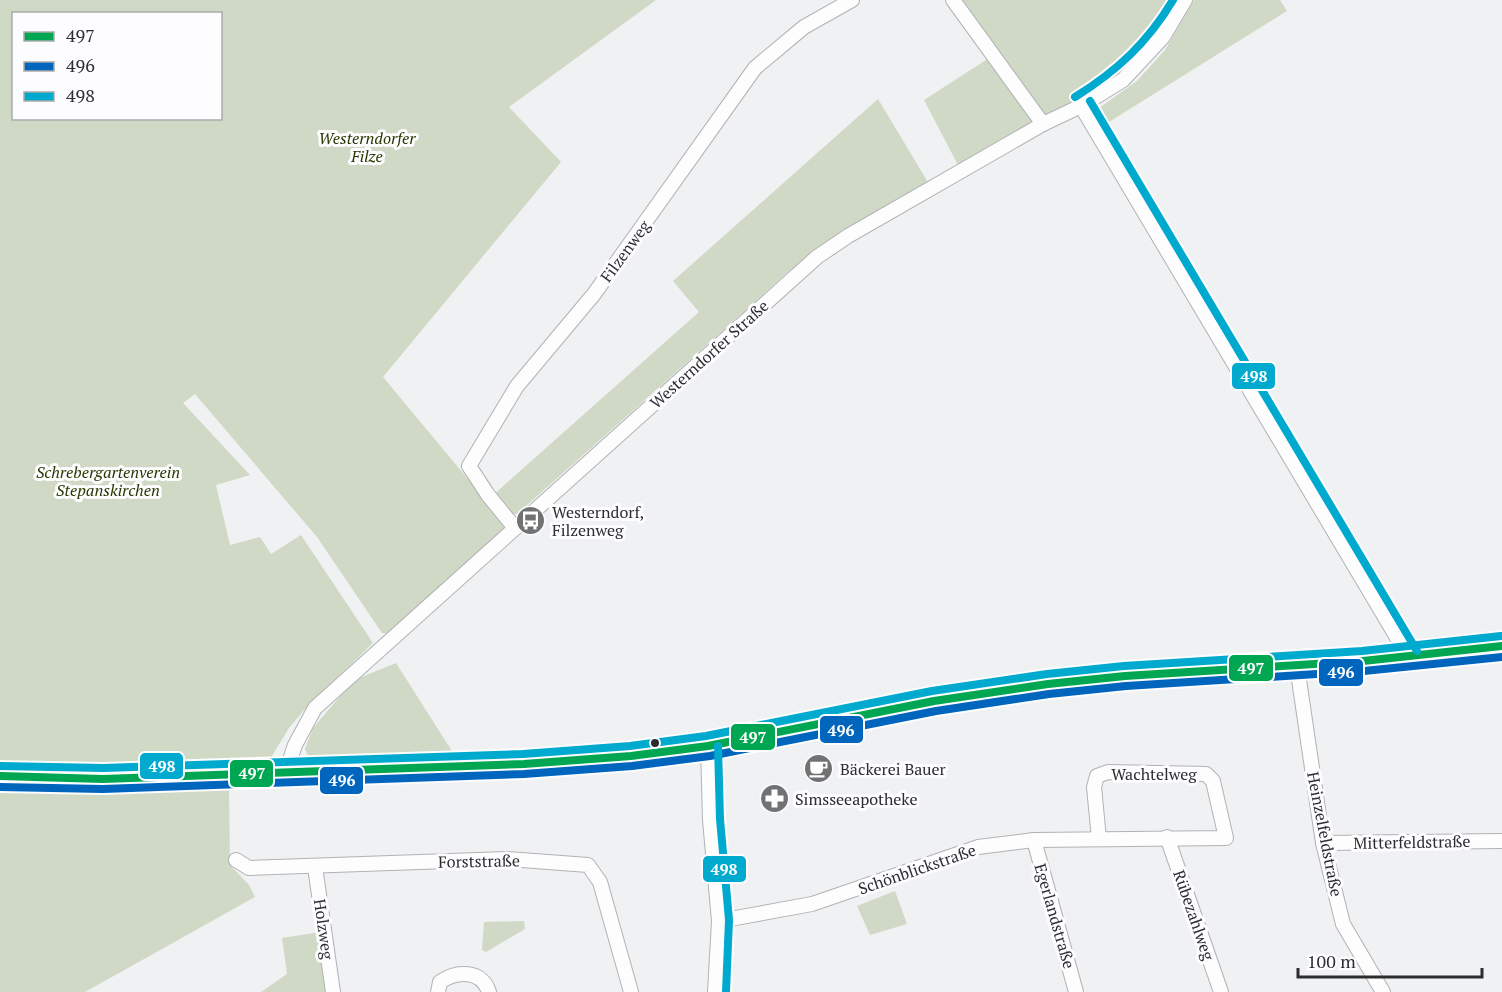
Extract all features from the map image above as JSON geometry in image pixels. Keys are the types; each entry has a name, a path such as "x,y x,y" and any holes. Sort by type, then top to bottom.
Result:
{"main road":[{"path":"0,776 103,779 524,764 657,754 934,701 1048,684 1125,676 1297,666 1502,646"}],"street":[{"name":"Filzenweg","path":"515,528 488,495 469,466 511,396 601,285 755,68 804,27 852,0"},
{"path":"953,0 1043,124"},
{"name":"Westerndorfer Straße","path":"286,772 295,745 315,708 817,257 848,236 1043,124 1081,106 1123,80 1139,66 1163,38 1185,0"},
{"path":"1081,106 1408,656"},
{"name":"Heinzelfeldstraße","path":"1297,666 1323,843 1346,933 1383,992"},
{"path":"708,746 710,820 718,921 715,992"},
{"name":"Wachtelweg","path":"1099,838 1094,787 1097,776 1108,772 1206,774 1213,781 1226,838"},
{"name":"Rübezahlweg","path":"1167,837 1221,992"},
{"name":"Schönblickstraße","path":"718,921 812,904 978,848 1034,840 1226,838"},
{"name":"Egerlandstraße","path":"1034,840 1076,992"},
{"name":"Mitterfeldstraße","path":"1323,843 1502,841"},
{"name":"Forststraße","path":"236,860 249,868 507,859 588,865 600,882 632,992"},
{"name":"Holzweg","path":"315,867 333,992"},
{"path":"438,992 440,982 448,976 464,973 481,979 489,992"}],"green space":[{"path":"0,0 656,0 509,107 561,162 383,377 507,526 392,634 382,633 317,537 195,394 183,403 250,475 216,485 230,545 260,537 271,554 301,535 373,643 305,709 289,728 267,764 167,769 0,767"},
{"path":"958,0 1178,0 1161,29 1127,69 1045,118"},
{"path":"1194,0 1280,0 1287,11 1101,127 1092,113 1137,81 1165,50"},
{"path":"989,58 1032,122 959,167 924,100"},
{"path":"878,99 929,184 788,272 517,514 510,514 492,496 699,312 673,281"},
{"path":"396,663 457,759 311,762 305,749 313,728 354,680"},
{"path":"229,789 230,865 249,885 255,897 85,992 0,992 0,793"},
{"path":"895,891 907,924 870,935 857,906"},
{"path":"524,921 525,929 486,952 482,950 484,922"},
{"path":"320,932 328,992 261,992 287,974 282,938"}],"transit line":[{"name":"498","path":"1075,97 1118,66 1153,29 1173,0"},
{"name":"498","path":"1090,101 1417,651"},
{"name":"498","path":"0,766 103,768 523,754 630,746 706,736 932,691 1047,674 1124,666 1362,651 1501,636"},
{"name":"497","path":"0,776 103,779 524,764 631,756 708,746 934,701 1048,684 1125,676 1363,661 1502,646"},
{"name":"496","path":"0,787 103,789 524,774 632,766 710,756 936,711 1049,694 1126,686 1364,671 1502,657"},
{"name":"498","path":"718,746 720,819 729,920 726,992"}],"place":[{"name":"Westerndorf, Filzenweg","path":"531,521"},
{"name":"Bäckerei Bauer","path":"819,769"},
{"name":"Simsseeapotheke","path":"774,799"}],"park label":[{"name":"Westerndorfer Filze","path":"367,147"},
{"name":"Schrebergartenverein Stepanskirchen","path":"108,481"}]}
